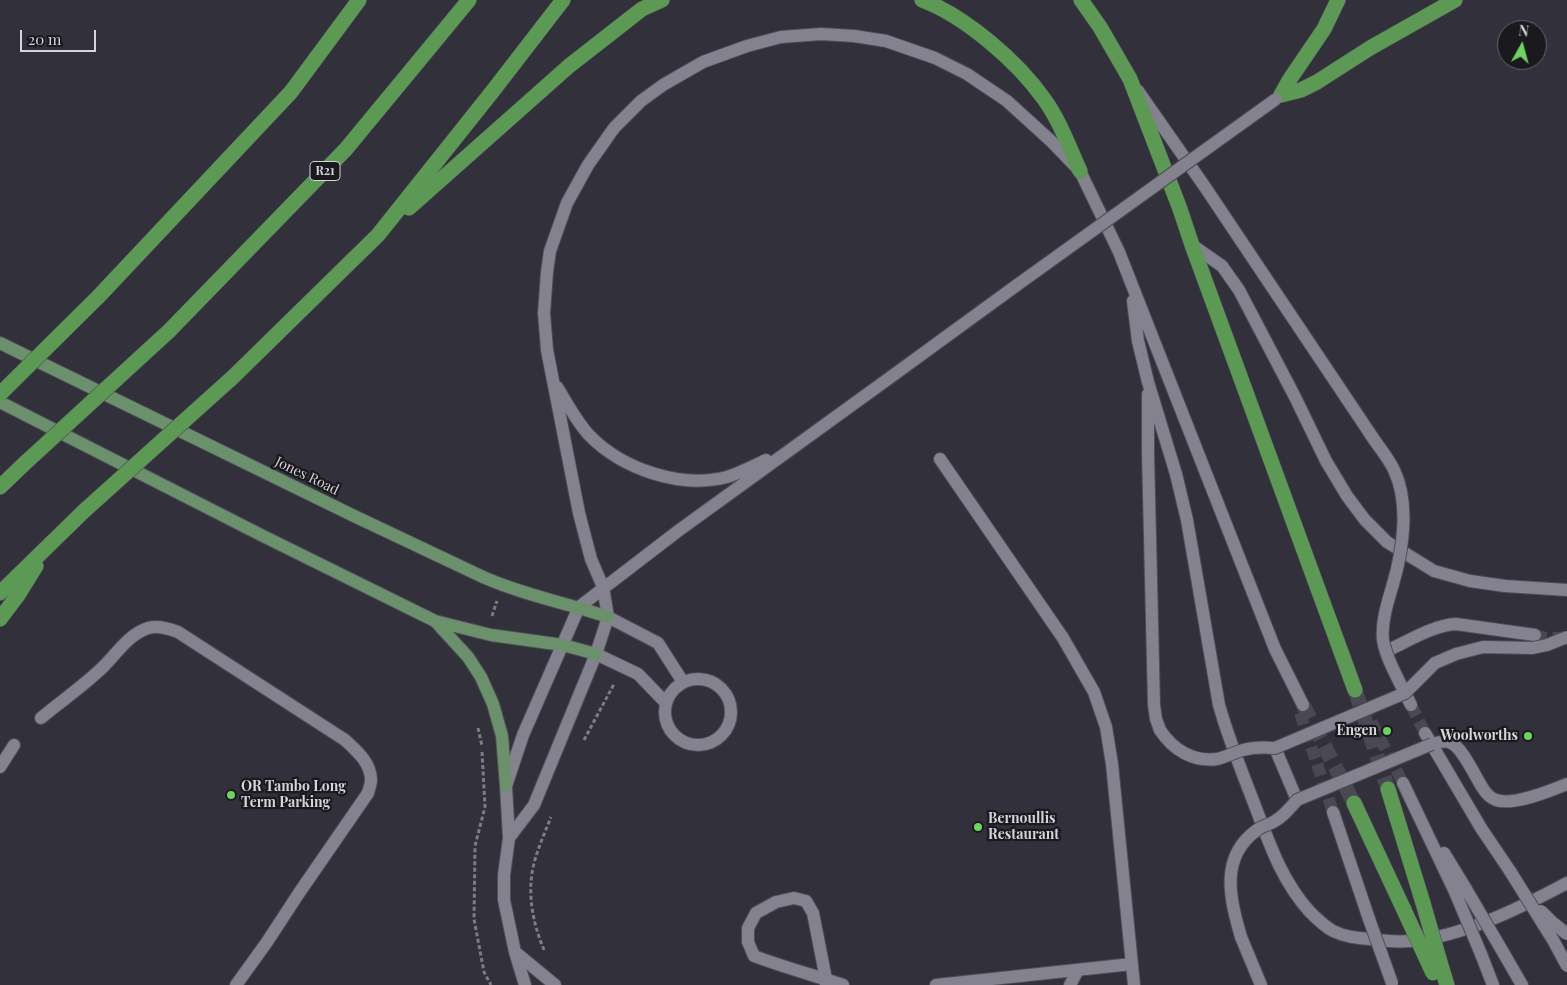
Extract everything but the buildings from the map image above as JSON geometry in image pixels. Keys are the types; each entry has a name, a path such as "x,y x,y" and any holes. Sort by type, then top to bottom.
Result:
{"highway":[{"path":"0,394 99,296 291,92 359,0"},
{"name":"R21","path":"0,487 169,331 346,149 469,0"},
{"path":"378,234 486,100 562,0"},
{"path":"0,593 84,512 233,378 378,234 569,66 642,9 662,0"},
{"path":"922,0 938,6 984,37 1026,76 1060,126 1080,171"},
{"path":"1081,0 1100,27 1130,78 1180,209 1355,690"},
{"path":"1278,96 1324,29 1338,0"},
{"path":"1278,96 1301,90 1317,82 1370,48 1454,0"},
{"path":"0,619 18,595 47,548"},
{"path":"1388,789 1423,902 1438,975"},
{"path":"1354,803 1404,910 1438,975 1447,985"}],"main road":[{"name":"Jones Road","path":"0,343 352,515 504,586 608,617"},
{"path":"0,402 435,621 491,635 562,644 596,654"},
{"path":"435,621 468,657 481,676 493,704 502,736 506,786"}],"street":[{"path":"509,838 534,805 596,654 608,617 603,587 591,559 580,513 547,350 544,313 550,251 567,203 588,165 614,128 642,101 663,85 703,62 747,46 781,37 821,34 854,36 886,41 935,58 967,74 990,89 1027,118 1080,171 1119,252 1275,649 1301,709"},
{"path":"1130,78 1394,470 1398,482 1403,516 1402,543 1383,626 1383,639 1386,652 1408,699"},
{"path":"525,985 515,952 504,900 504,875 509,838 506,786 523,735 579,607 603,587 788,450 888,380 1278,96"},
{"path":"1192,245 1222,266 1239,290 1326,461 1365,520 1387,542 1434,571 1470,581 1505,586 1567,590"},
{"path":"1131,283 1138,340 1187,520 1219,705 1227,734 1278,865 1299,900 1320,922 1346,936 1390,941 1411,941 1433,938 1467,928 1563,888"},
{"path":"552,378 589,435 623,460 659,475 682,479 717,479 729,476 788,450"},
{"path":"1148,382 1154,705 1160,730 1174,747 1185,754 1197,759 1218,759 1262,746 1275,748 1408,699 1435,663 1456,654 1483,647 1534,648 1567,637"},
{"path":"940,459 1063,638 1094,692 1106,727 1112,764 1134,985"},
{"path":"608,617 658,643 683,682"},
{"path":"1386,652 1443,625 1456,624 1535,634"},
{"path":"41,718 103,666 136,633 160,626 178,632 345,740 359,752 366,763 371,780 368,792 268,942 236,985"},
{"path":"596,654 638,674 666,703"},
{"path":"696,679 710,681 721,689 728,700 731,714 727,727 718,738 706,744 692,744 679,739 670,729 665,716 666,703 672,691 683,682 696,679"},
{"path":"1252,985 1235,915 1230,890 1230,876 1236,852 1244,841 1258,829 1286,814 1297,800 1429,738 1451,743 1459,749 1486,793 1495,800 1517,802 1567,784"},
{"path":"1429,738 1481,828 1510,871 1567,966"},
{"path":"0,767 14,745"},
{"path":"1275,748 1297,800"},
{"path":"1404,784 1460,890 1500,947 1522,985"},
{"path":"1333,812 1392,984"},
{"path":"1510,871 1537,906 1567,934"},
{"path":"1460,890 1493,985"},
{"path":"826,982 813,913 806,901 794,898 776,902 756,913 748,928 748,942 754,956 826,982 843,985"},
{"path":"1241,937 1261,985"},
{"path":"515,952 554,985"},
{"path":"936,985 1132,964"},
{"path":"1070,985 1078,970"}],"path":[{"path":"491,635 492,615 504,586"},
{"path":"582,744 623,667"},
{"path":"478,728 482,746 485,807 475,846 474,919 484,972 491,985"},
{"path":"545,952 535,929 530,896 532,873 551,815"}],"tunnel":[{"path":"1535,635 1546,638 1565,638"},
{"path":"1355,690 1403,783"},
{"path":"1355,690 1388,789"},
{"path":"1303,705 1354,803"},
{"path":"1411,705 1425,733"},
{"path":"1300,713 1333,812"}],"place":[{"name":"Engen","path":"1387,731"},
{"name":"Woolworths","path":"1528,736"},
{"name":"OR Tambo Long Term Parking","path":"231,795"},
{"name":"Bernoullis Restaurant","path":"978,827"}]}
